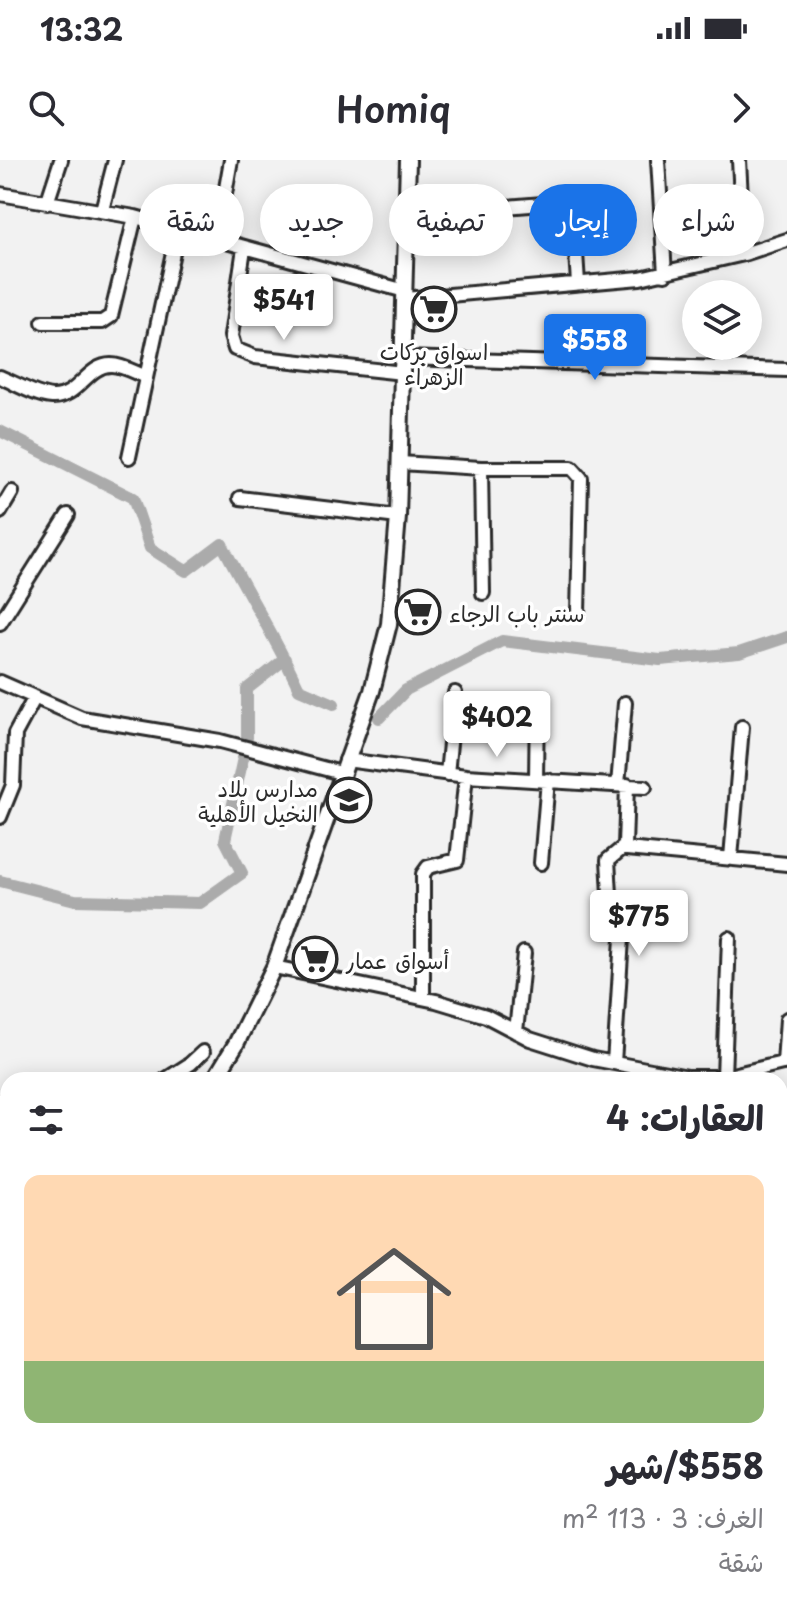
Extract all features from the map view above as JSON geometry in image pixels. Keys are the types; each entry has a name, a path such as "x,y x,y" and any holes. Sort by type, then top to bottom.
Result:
{"main road":[{"path":"407,184 408,160"},
{"path":"219,1072 274,967 372,691 389,624 398,517 405,256"},
{"path":"231,1072 236,1044"}],"street":[{"path":"47,203 61,160"},
{"path":"102,210 115,160"},
{"path":"227,184 231,160"},
{"path":"658,160 665,274"},
{"path":"739,160 740,184"},
{"path":"0,194 139,218"},
{"path":"513,206 568,202 573,207 578,283"},
{"path":"43,322 102,322 111,316 135,217"},
{"path":"764,247 787,240"},
{"path":"244,248 405,295 665,274 736,256"},
{"path":"129,457 172,256"},
{"path":"243,256 231,336 235,349 255,357 403,366 787,370"},
{"path":"0,377 51,397 66,395 96,370 113,365 146,377"},
{"path":"400,463 481,468 572,468 581,478 578,614"},
{"path":"481,468 483,593"},
{"path":"0,512 12,492"},
{"path":"240,498 398,517"},
{"path":"0,623 68,515"},
{"path":"0,682 82,718 220,741 344,767 645,787"},
{"path":"447,774 455,693"},
{"path":"0,817 13,785 15,734 35,697"},
{"path":"537,700 542,780 541,863"},
{"path":"625,703 622,785 625,846"},
{"path":"731,858 742,727"},
{"path":"423,998 423,874 428,867 457,860 466,776"},
{"path":"625,846 627,849 787,864"},
{"path":"614,1063 623,923 621,908 610,894 608,860 625,846"},
{"path":"724,1072 729,938"},
{"path":"516,1032 524,953"},
{"path":"274,967 423,998 486,1016 564,1051 662,1072"},
{"path":"745,1072 786,1062 787,1019"},
{"path":"178,1072 203,1052"},
{"path":"612,1608 647,1608"}],"waterway":[{"path":"0,431 133,498 150,548 186,571 222,544 299,689 334,704"},
{"path":"379,718 406,690 502,641 660,660 739,653 787,637"},
{"path":"247,738 247,689 285,659"},
{"path":"0,881 75,900 200,903 242,873 225,840 243,758"}],"place":[{"name":"اسواق بركات الزهراء","path":"434,309"},
{"name":"سنتر باب الرجاء","path":"418,612"},
{"name":"مدارس بلاد النخيل الأهلية","path":"349,800"},
{"name":"أسواق عمار","path":"315,959"}]}
